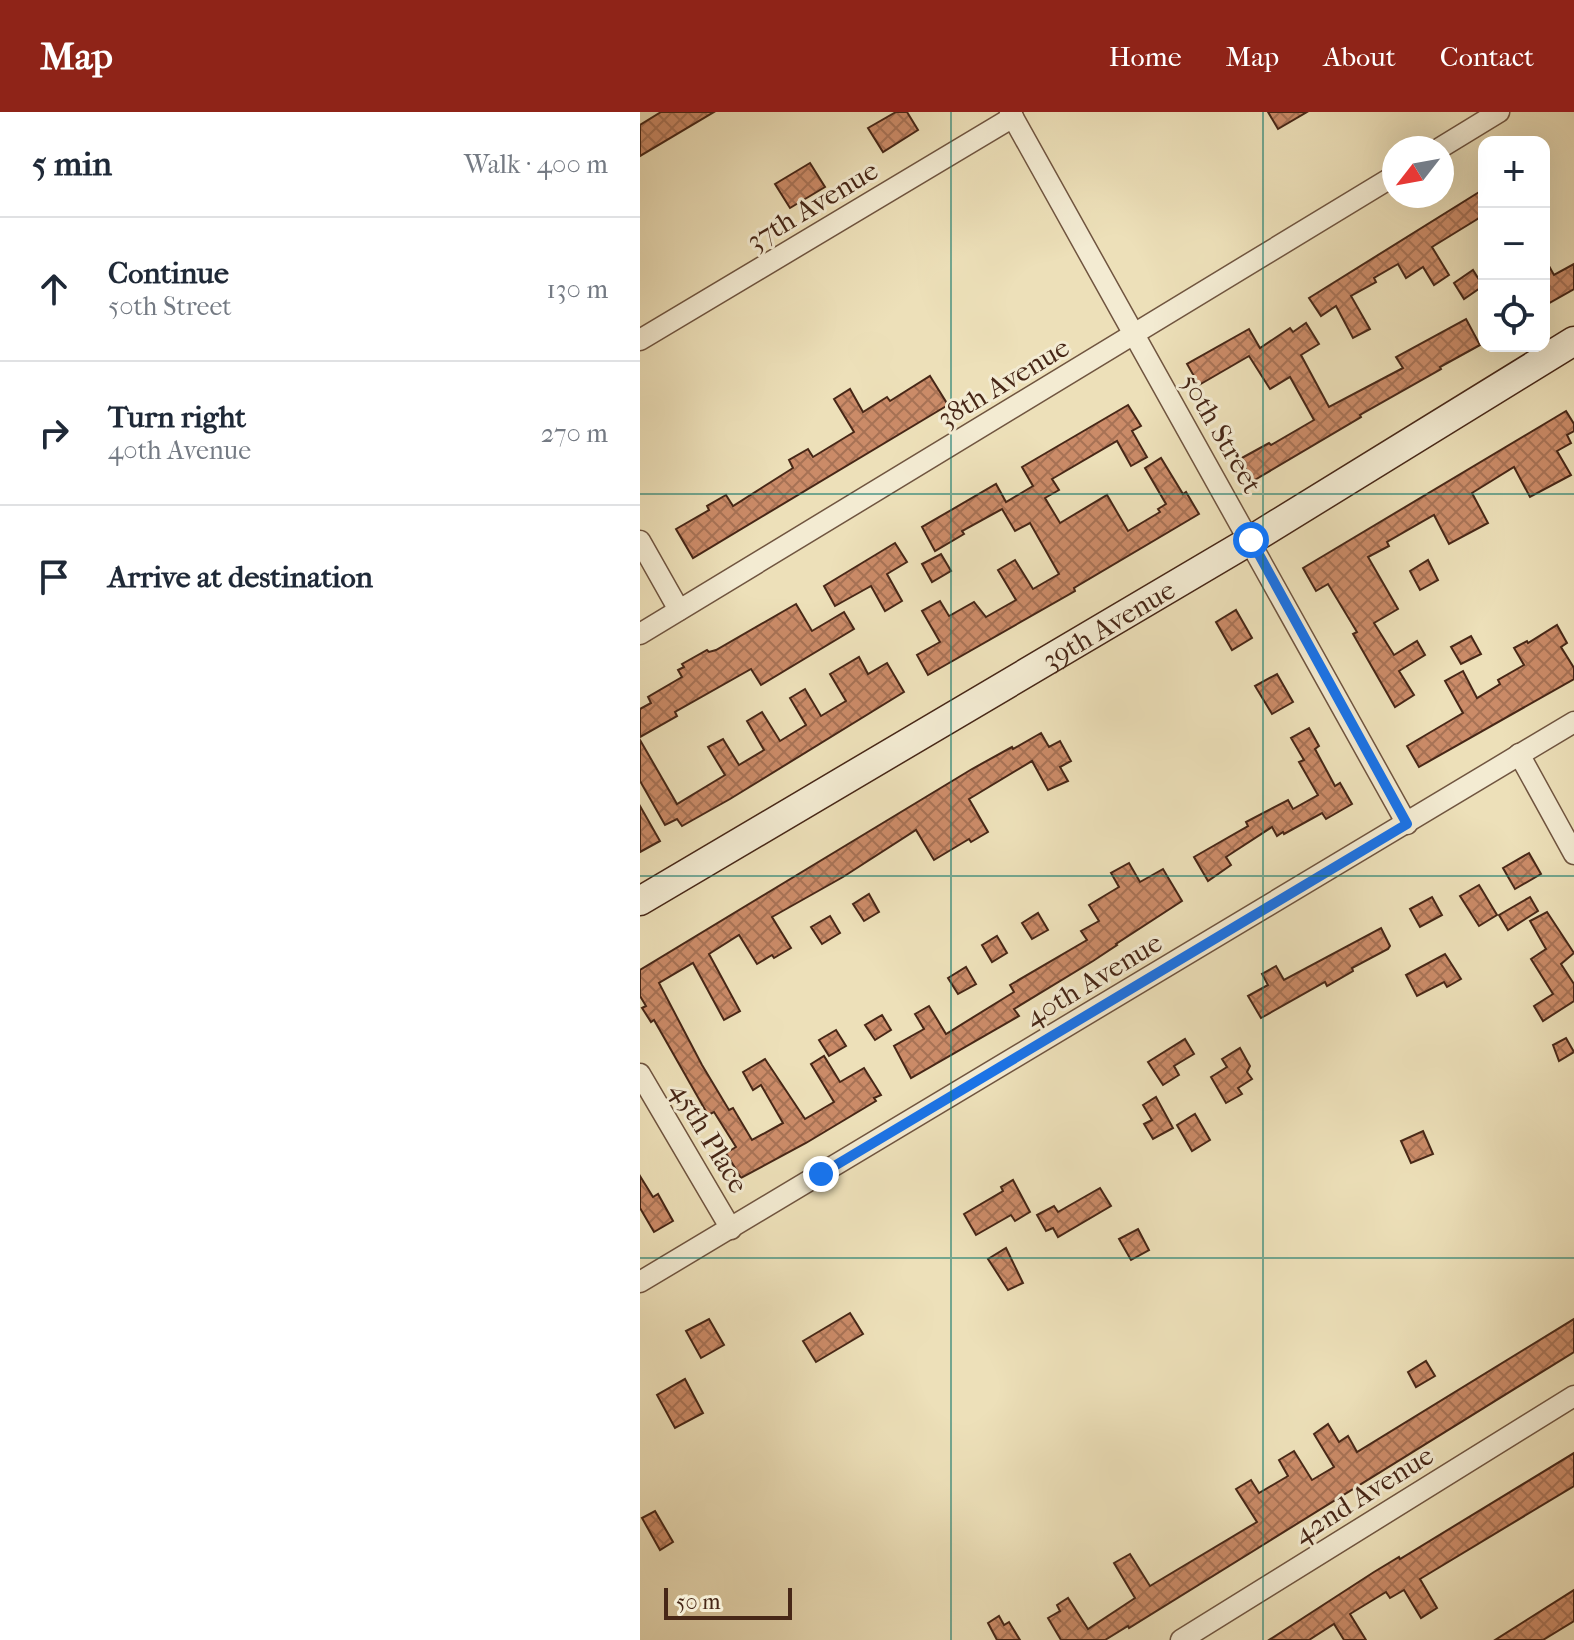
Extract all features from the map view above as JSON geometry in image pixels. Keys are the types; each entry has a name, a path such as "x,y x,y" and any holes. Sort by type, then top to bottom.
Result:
{"main road":[{"name":"39th Avenue","path":"640,901 1251,540 1574,341"}],"street":[{"path":"1454,139 1499,112"},
{"name":"50th Street","path":"1012,115 1407,824"},
{"name":"37th Avenue","path":"640,340 1012,115"},
{"name":"38th Avenue","path":"640,634 1382,183"},
{"path":"640,541 679,610"},
{"name":"40th Avenue","path":"640,1282 1574,722"},
{"path":"1519,754 1574,854"},
{"name":"45th Place","path":"640,1074 731,1229"},
{"name":"42nd Avenue","path":"1181,1640 1574,1396"}],"building":[{"path":"661,112 714,112 640,156 640,125"},
{"path":"896,112 907,112 918,130 883,152 868,128"},
{"path":"1268,112 1307,112 1278,129"},
{"path":"810,163 825,187 790,208 775,184"},
{"path":"1478,193 1478,219 1432,247 1449,275 1434,285 1423,267 1406,278 1398,264 1374,278 1376,282 1351,296 1370,329 1353,338 1336,306 1321,316 1309,298"},
{"path":"1574,264 1574,289 1550,303 1550,268 1554,275"},
{"path":"1473,270 1478,278 1478,289 1464,299 1454,283"},
{"path":"1466,319 1478,341 1478,346 1253,481 1240,459 1314,420 1290,377 1270,389 1249,356 1199,385 1187,364 1249,329 1260,348 1290,328 1293,332 1306,323 1319,344 1301,355 1329,407 1403,368 1396,357"},
{"path":"930,376 948,405 693,558 676,529 709,510 707,506 726,495 733,506 793,468 789,460 808,449 813,457 854,432 834,399 850,389 863,412 887,397 890,401"},
{"path":"1128,405 1141,426 1132,431 1147,457 1131,466 1117,441 1052,479 1059,490 1045,498 1060,523 1107,495 1128,531 1160,512 1158,509 1166,504 1145,468 1161,458 1199,514 1074,588 1075,591 928,675 917,655 940,642 922,611 940,601 949,616 974,602 986,617 1016,600 998,570 1015,560 1033,589 1059,574 1030,523 1015,531 1002,509 962,531 964,534 935,551 922,527 996,484 1006,502 1033,486 1022,467"},
{"path":"1566,411 1574,424 1574,431 1567,435 1571,443 1557,451 1571,475 1530,497 1514,467 1472,493 1488,523 1449,544 1434,515 1387,542 1389,546 1368,557 1398,609 1374,623 1394,655 1417,641 1425,655 1399,671 1414,695 1395,707 1353,634 1357,632 1328,584 1316,591 1303,568"},
{"path":"895,543 907,562 887,574 902,601 885,611 871,586 835,606 824,586"},
{"path":"941,554 951,571 932,582 922,564"},
{"path":"1428,560 1438,580 1420,590 1410,571"},
{"path":"796,604 812,631 844,612 854,629 761,685 751,669 675,712 677,716 640,737 640,709 651,703 648,697 682,677 678,670 684,667 682,664 707,650 716,650"},
{"path":"1236,610 1252,638 1232,650 1216,622"},
{"path":"1557,625 1567,643 1561,647 1574,668 1574,679 1419,767 1407,746 1463,713 1445,681 1463,671 1477,698 1500,684 1498,680 1524,665 1514,648"},
{"path":"1471,636 1481,654 1461,664 1451,647"},
{"path":"859,657 868,674 887,663 904,692 682,826 677,819 665,825 640,781 640,740 677,804 725,775 708,747 723,739 739,765 764,750 747,721 762,712 780,741 806,725 790,698 805,689 821,716 846,701 830,674"},
{"path":"1277,674 1293,702 1272,714 1255,686"},
{"path":"1309,728 1319,746 1315,749 1335,786 1340,783 1352,804 1326,819 1322,813 1284,834 1277,836 1272,827 1226,857 1231,865 1208,881 1194,857 1248,826 1246,822 1288,800 1293,809 1318,795 1299,762 1304,760 1291,738"},
{"path":"1041,733 1049,747 1060,741 1071,761 1060,767 1068,781 1048,790 1032,761 969,799 988,832 971,842 969,839 934,860 916,830 843,877 772,917 791,948 757,964 739,935 709,954 740,1011 724,1020 693,963 659,983 702,1065 729,1110 733,1108 752,1140 783,1123 761,1085 753,1090 743,1072 765,1059 805,1119 834,1102 811,1064 824,1056 840,1082 864,1068 881,1095 806,1143 741,1178 726,1153 736,1147 714,1112 708,1115 654,1020 651,1022 642,1008 646,1006 640,996 640,970 972,769"},
{"path":"640,806 660,841 640,852"},
{"path":"1529,853 1541,874 1515,889 1503,868"},
{"path":"1129,863 1140,882 1163,869 1182,901 1014,1009 1019,1016 911,1078 894,1046 924,1029 915,1014 929,1006 946,1034 1014,992 1010,985 1087,940 1081,931 1099,921 1089,905 1119,887 1111,873"},
{"path":"1479,885 1497,915 1479,926 1460,896"},
{"path":"869,894 879,912 864,921 853,904"},
{"path":"1432,897 1442,915 1420,927 1410,909"},
{"path":"1530,897 1538,911 1508,930 1499,915"},
{"path":"1547,912 1574,953 1561,964 1574,984 1574,1001 1543,1021 1534,1006 1553,994 1531,959 1546,949 1530,921"},
{"path":"1038,913 1048,930 1032,939 1022,923"},
{"path":"830,916 840,933 822,944 811,927"},
{"path":"1381,928 1390,946 1388,949 1352,968 1353,971 1327,986 1325,982 1261,1018 1248,996 1268,985 1262,974 1276,966 1284,980"},
{"path":"997,936 1007,953 992,962 982,945"},
{"path":"1445,954 1461,979 1447,987 1444,982 1417,996 1406,975"},
{"path":"966,967 976,984 958,994 948,978"},
{"path":"882,1015 891,1030 875,1040 865,1025"},
{"path":"836,1030 846,1046 829,1056 819,1040"},
{"path":"1566,1038 1574,1052 1559,1061 1553,1045"},
{"path":"1185,1039 1194,1054 1174,1066 1179,1075 1163,1085 1148,1062"},
{"path":"1240,1048 1250,1066 1247,1072 1252,1079 1238,1088 1242,1094 1226,1103 1211,1077 1227,1067 1222,1059"},
{"path":"1156,1097 1173,1128 1153,1139 1144,1124 1152,1120 1143,1105"},
{"path":"1195,1114 1210,1140 1192,1151 1177,1125"},
{"path":"1423,1131 1433,1154 1411,1163 1401,1141"},
{"path":"640,1176 653,1197 658,1194 673,1221 654,1232 640,1208"},
{"path":"1013,1180 1030,1212 1015,1221 1011,1215 976,1235 964,1214 1003,1191 1001,1187"},
{"path":"1100,1188 1111,1206 1058,1237 1053,1228 1046,1231 1037,1215 1054,1206 1058,1212"},
{"path":"1138,1229 1149,1250 1131,1260 1119,1239"},
{"path":"1006,1248 1023,1283 1008,1290 988,1259"},
{"path":"850,1313 863,1334 816,1362 803,1341"},
{"path":"709,1319 724,1345 701,1358 686,1331"},
{"path":"1574,1319 1574,1352 1129,1628 1105,1640 1061,1640 1048,1618 1060,1611 1057,1605 1068,1598 1088,1629 1135,1598 1114,1563 1130,1554 1150,1586 1257,1522 1236,1489 1251,1480 1259,1493 1288,1476 1279,1460 1294,1451 1312,1480 1334,1467 1314,1434 1328,1424 1339,1442 1348,1436 1357,1452"},
{"path":"1426,1361 1435,1376 1416,1387 1408,1372"},
{"path":"685,1379 703,1413 675,1428 657,1395"},
{"path":"1574,1453 1574,1486 1420,1579 1437,1608 1421,1618 1404,1590 1390,1598 1386,1592 1350,1614 1366,1640 1344,1640 1334,1624 1309,1640 1269,1640 1374,1572"},
{"path":"655,1511 673,1542 660,1550 642,1518"},
{"path":"1574,1590 1574,1621 1543,1640 1495,1640"},
{"path":"999,1616 1004,1625 1009,1622 1020,1640 997,1640 988,1623"}],"route":[{"path":"821,1174 1407,824 1251,540"}]}
